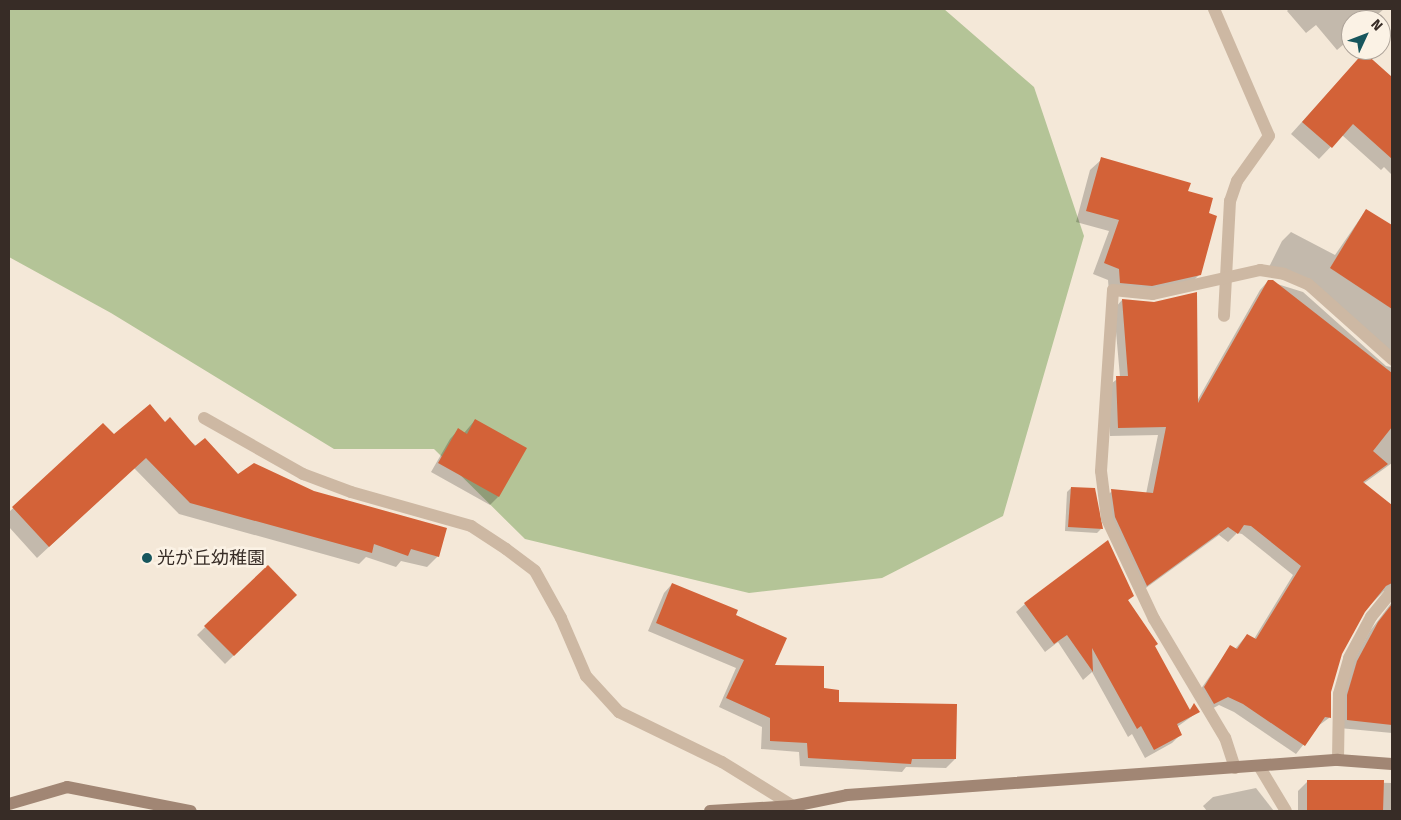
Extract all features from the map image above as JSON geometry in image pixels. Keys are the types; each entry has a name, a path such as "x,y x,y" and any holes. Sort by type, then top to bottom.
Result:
{"street":[{"path":"1214,9 1270,136 1237,181 1230,201 1224,280 1224,316"},
{"path":"1235,768 1226,738 1154,619 1107,519 1101,470 1112,290 1153,294 1224,280 1260,270 1284,274 1308,284 1392,359"},
{"path":"204,418 303,474 351,492 471,526 506,549 535,571 561,618 586,676 619,712 722,762 791,808"},
{"path":"1338,760 1338,694 1349,658 1371,617 1392,591"},
{"path":"710,811 791,808 848,795 1338,760 1392,764"},
{"path":"1259,766 1286,811"},
{"path":"9,804 67,787 191,811"}],"green space":[{"path":"9,9 944,9 1034,87 1084,236 1003,516 882,578 749,593 525,539 434,449 334,449 111,313 9,257"}],"building":[{"path":"1357,60 1373,60 1392,77 1392,159 1353,124 1332,148 1302,122"},
{"path":"1101,157 1191,183 1188,191 1213,198 1209,213 1217,216 1201,275 1152,286 1120,283 1119,269 1104,263 1119,220 1086,211"},
{"path":"1366,209 1392,225 1392,309 1330,268"},
{"path":"1268,280 1273,280 1392,373 1392,427 1373,451 1388,464 1363,482 1392,505 1392,583 1386,586 1365,612 1342,654 1331,692 1331,718 1325,717 1305,746 1243,704 1228,697 1214,704 1204,687 1230,645 1237,649 1247,634 1256,639 1301,566 1251,526 1244,525 1238,534 1228,527 1147,586 1115,517 1111,489 1153,493 1166,427 1118,428 1116,376 1128,376 1122,299 1154,302 1197,292 1198,403"},
{"path":"150,404 165,422 170,417 195,446 205,438 238,474 254,463 314,491 447,528 439,557 411,549 408,556 374,544 372,553 190,503 146,458 49,547 12,507 103,423 114,434"},
{"path":"475,419 527,448 499,497 438,463 458,428 467,434"},
{"path":"1071,487 1095,488 1103,529 1068,527"},
{"path":"1108,540 1134,596 1128,600 1158,644 1155,646 1190,710 1194,703 1200,712 1177,724 1182,735 1154,750 1141,726 1137,729 1092,648 1093,672 1067,635 1054,644 1024,603"},
{"path":"268,565 297,595 234,656 204,626"},
{"path":"672,583 738,610 736,615 787,638 775,665 824,666 824,688 839,690 839,702 957,704 956,759 912,759 911,764 808,758 807,743 770,741 770,718 726,698 744,660 656,623"},
{"path":"1392,604 1392,725 1347,720 1347,695 1357,661 1378,622"},
{"path":"1307,780 1384,780 1383,811 1307,811"}],"place":[{"name":"光が丘幼稚園","path":"147,558"}]}
